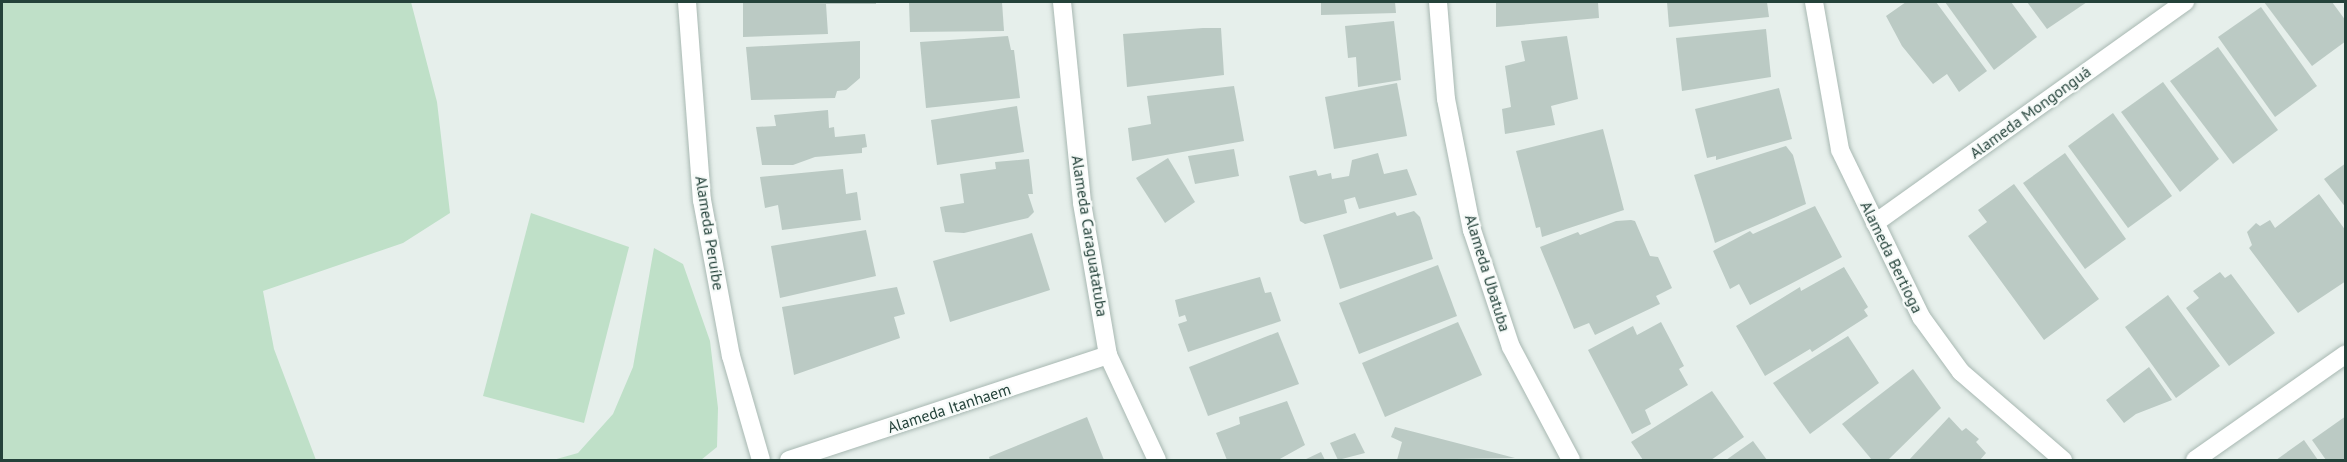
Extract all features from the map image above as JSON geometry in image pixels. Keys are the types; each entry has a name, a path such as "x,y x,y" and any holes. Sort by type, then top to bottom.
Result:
{"street":[{"name":"Alameda Peruíbe","path":"687,2 702,200 731,356 761,460"},
{"name":"Alameda Caraguatatuba","path":"1062,2 1082,203 1108,354 1157,460"},
{"name":"Alameda Ubatuba","path":"1438,2 1446,99 1472,230 1511,347 1571,460"},
{"name":"Alameda Bertioga","path":"1814,2 1840,150 1921,317 1961,372 2063,460"},
{"name":"Alameda Mongonguá","path":"1875,223 2185,2"},
{"name":"Alameda Itanhaem","path":"789,460 1108,354"},
{"path":"2195,460 2346,354"}],"green space":[{"path":"2,2 411,2 437,102 450,213 403,243 263,291 274,349 316,460 2,460"},
{"path":"531,213 629,247 584,423 483,396"},
{"path":"654,248 683,264 710,341 718,408 717,447 701,460 553,460 578,453 613,414 633,367"}],"building":[{"path":"743,2 876,2 876,4 826,4 828,34 743,37"},
{"path":"909,2 1002,2 1004,31 910,32"},
{"path":"1321,2 1395,2 1396,13 1321,15"},
{"path":"1598,2 1599,18 1496,27 1496,3"},
{"path":"1667,2 1767,2 1769,17 1669,27"},
{"path":"1906,2 1936,2 1987,71 1959,92 1947,74 1933,84 1902,46 1886,16"},
{"path":"1945,2 2011,2 2037,37 1994,70"},
{"path":"2027,2 2087,2 2047,29"},
{"path":"2264,2 2332,2 2346,21 2346,41 2312,66"},
{"path":"2261,7 2317,86 2275,117 2218,37"},
{"path":"1394,21 1401,80 1358,87 1356,57 1348,58 1345,26"},
{"path":"1221,28 1224,75 1127,87 1123,34"},
{"path":"1766,29 1771,77 1682,91 1676,38"},
{"path":"1008,36 1011,50 1014,50 1020,98 926,108 920,42"},
{"path":"1567,36 1578,99 1551,106 1555,125 1505,134 1502,109 1511,107 1505,66 1525,61 1521,41"},
{"path":"860,41 860,78 846,90 837,91 835,98 751,100 746,47"},
{"path":"2218,47 2278,130 2233,164 2170,81"},
{"path":"2163,82 2219,159 2180,192 2121,112"},
{"path":"1397,83 1407,136 1334,149 1325,97"},
{"path":"1234,86 1244,141 1132,161 1128,128 1151,124 1147,96"},
{"path":"1779,88 1792,139 1716,160 1716,156 1707,158 1695,109"},
{"path":"1017,106 1024,152 937,165 931,120"},
{"path":"828,110 829,128 834,127 835,137 865,134 867,147 862,148 862,153 815,157 793,165 762,165 756,127 776,126 774,115"},
{"path":"2113,113 2172,196 2128,228 2068,146"},
{"path":"1603,129 1624,210 1542,237 1540,227 1536,228 1516,151"},
{"path":"1786,146 1793,155 1806,204 1715,243 1694,175"},
{"path":"1234,149 1239,176 1195,184 1188,156"},
{"path":"1378,153 1384,174 1407,169 1417,195 1359,209 1355,197 1344,200 1347,213 1305,224 1300,221 1289,176 1316,170 1318,176 1331,173 1332,179 1349,176 1352,160"},
{"path":"2065,153 2126,239 2085,269 2023,183"},
{"path":"1168,158 1195,202 1165,223 1136,178"},
{"path":"1029,159 1033,194 1028,194 1034,212 1028,218 964,233 945,232 940,207 964,203 960,174 996,169 995,162"},
{"path":"2346,163 2346,208 2324,179"},
{"path":"843,169 846,194 857,192 861,220 782,230 778,205 765,208 760,177"},
{"path":"2014,184 2099,299 2044,340 1968,236 1987,222 1978,210"},
{"path":"2319,194 2346,231 2346,281 2298,313 2249,248 2252,245 2247,232 2256,223 2260,226 2270,220 2275,228"},
{"path":"1815,206 1842,257 1750,305 1739,284 1730,289 1713,251 1750,231 1753,234"},
{"path":"1414,211 1420,217 1433,259 1340,289 1323,235 1395,212 1397,216"},
{"path":"1616,221 1635,221 1650,256 1658,257 1672,288 1656,296 1660,304 1595,335 1589,323 1574,329 1540,247 1578,232 1580,235"},
{"path":"866,230 876,276 780,298 771,246"},
{"path":"1032,233 1050,290 950,322 933,261"},
{"path":"1438,265 1457,316 1359,354 1339,303"},
{"path":"1844,267 1868,307 1864,310 1868,316 1812,352 1810,349 1765,376 1736,326 1800,287 1801,291"},
{"path":"2220,272 2225,278 2231,274 2275,333 2229,366 2186,308 2199,298 2193,291"},
{"path":"1260,277 1265,293 1271,292 1281,321 1188,352 1178,324 1187,321 1185,315 1179,317 1175,300"},
{"path":"897,287 905,314 894,317 900,338 794,375 782,307"},
{"path":"2168,295 2220,366 2176,398 2125,327"},
{"path":"1458,322 1482,375 1385,417 1362,363"},
{"path":"1661,322 1684,366 1679,369 1688,385 1645,410 1651,424 1632,434 1588,350 1633,326 1637,335"},
{"path":"1278,332 1299,384 1208,416 1189,367"},
{"path":"1848,336 1879,383 1810,434 1773,383"},
{"path":"2149,367 2172,400 2136,414 2124,423 2106,400"},
{"path":"1913,369 1941,408 1888,460 1872,460 1842,424"},
{"path":"1712,391 1744,437 1711,460 1643,460 1631,442"},
{"path":"1287,401 1305,445 1278,460 1227,460 1216,433 1240,424 1239,417"},
{"path":"2346,416 2346,460 2326,460 2312,440"},
{"path":"1087,417 1104,460 990,460 989,457"},
{"path":"1949,417 1962,431 1966,428 1979,439 1976,442 1986,453 1980,460 1909,460"},
{"path":"1395,427 1515,458 1397,460 1402,442 1391,437"},
{"path":"1355,433 1365,453 1338,460 1330,443"},
{"path":"2304,440 2318,460 2276,460"},
{"path":"1753,441 1767,460 1726,460"},
{"path":"1321,452 1325,460 1304,460"}]}
